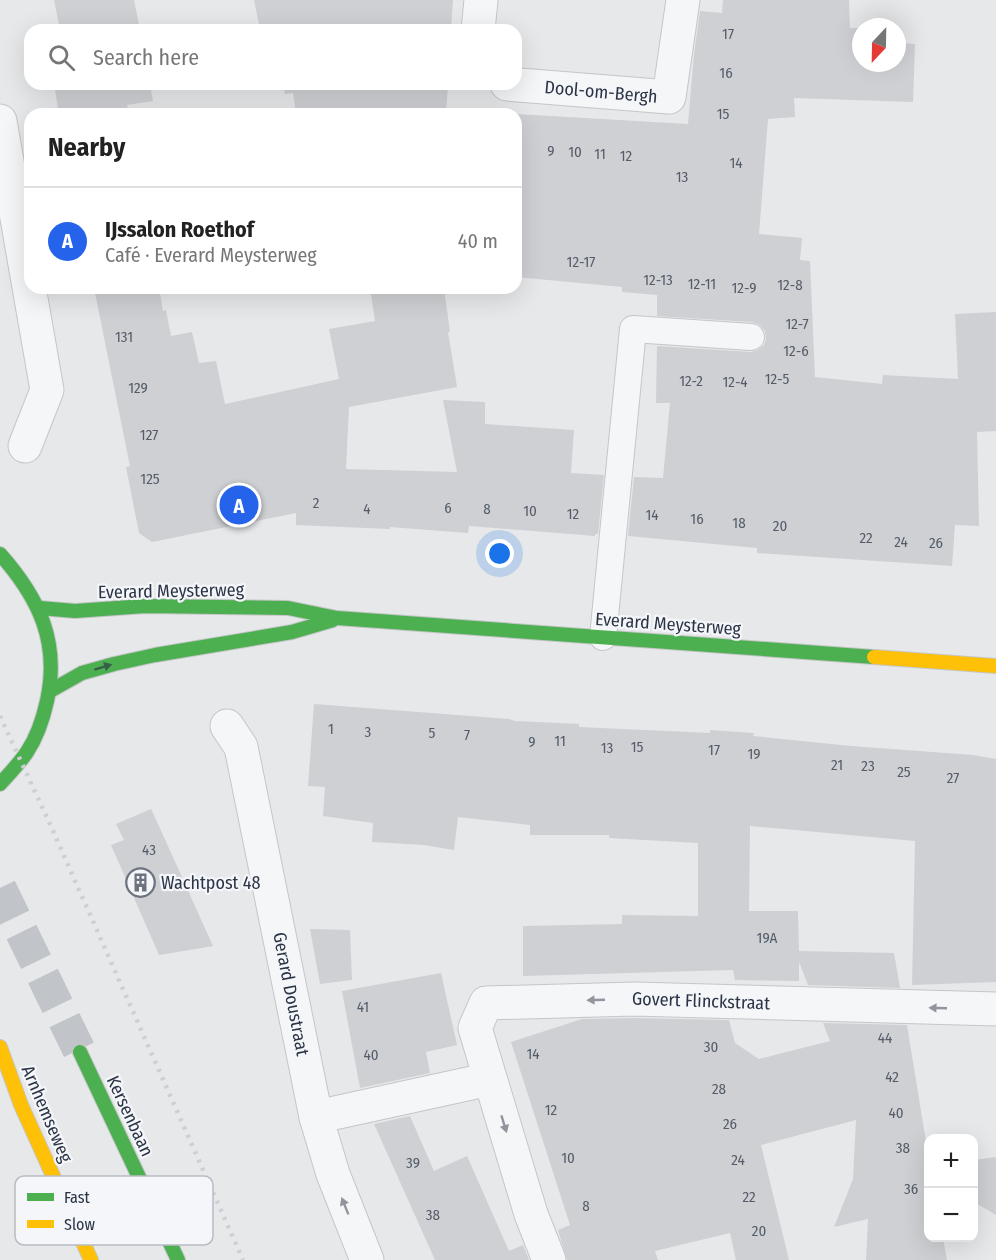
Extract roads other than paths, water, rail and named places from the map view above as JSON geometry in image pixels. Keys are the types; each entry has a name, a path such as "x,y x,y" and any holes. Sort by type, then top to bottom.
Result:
{"street":[{"path":"479,24 481,0"},
{"name":"Dool-om-Bergh","path":"522,85 669,97 683,0"},
{"path":"0,121 24,258"},
{"path":"25,446 47,390 30,294"},
{"path":"0,554 23,579 40,608 48,635 52,663 50,691 40,729 20,762 0,784"},
{"name":"Everard Meysterweg","path":"40,608 75,611 145,606 288,608 337,618 996,666"},
{"name":"Everard Meysterweg","path":"50,691 82,674 114,664 292,632 337,618"},
{"name":"Gerard Doustraat","path":"226,726 242,747 316,1117 333,1174 367,1260"},
{"name":"Govert Flinckstraat","path":"549,1260 531,1214 475,1028 486,1004 634,999 996,1009"},
{"name":"Arnhemseweg","path":"0,1047 21,1105 53,1176"},
{"name":"Kersenbaan","path":"80,1052 138,1176"},
{"path":"316,1117 490,1079"},
{"name":"Arnhemseweg","path":"84,1245 91,1260"},
{"name":"Kersenbaan","path":"171,1245 178,1260"}],"lane":[{"path":"603,638 633,329 751,337"}],"tunnel":[{"path":"0,888 80,1052"}],"railway":[{"path":"0,716 206,1176"},
{"path":"213,1192 243,1260"}],"place":[{"name":"IJssalon Roethof","path":"239,505"},
{"name":"Wachtpost 48","path":"140,883"}]}
